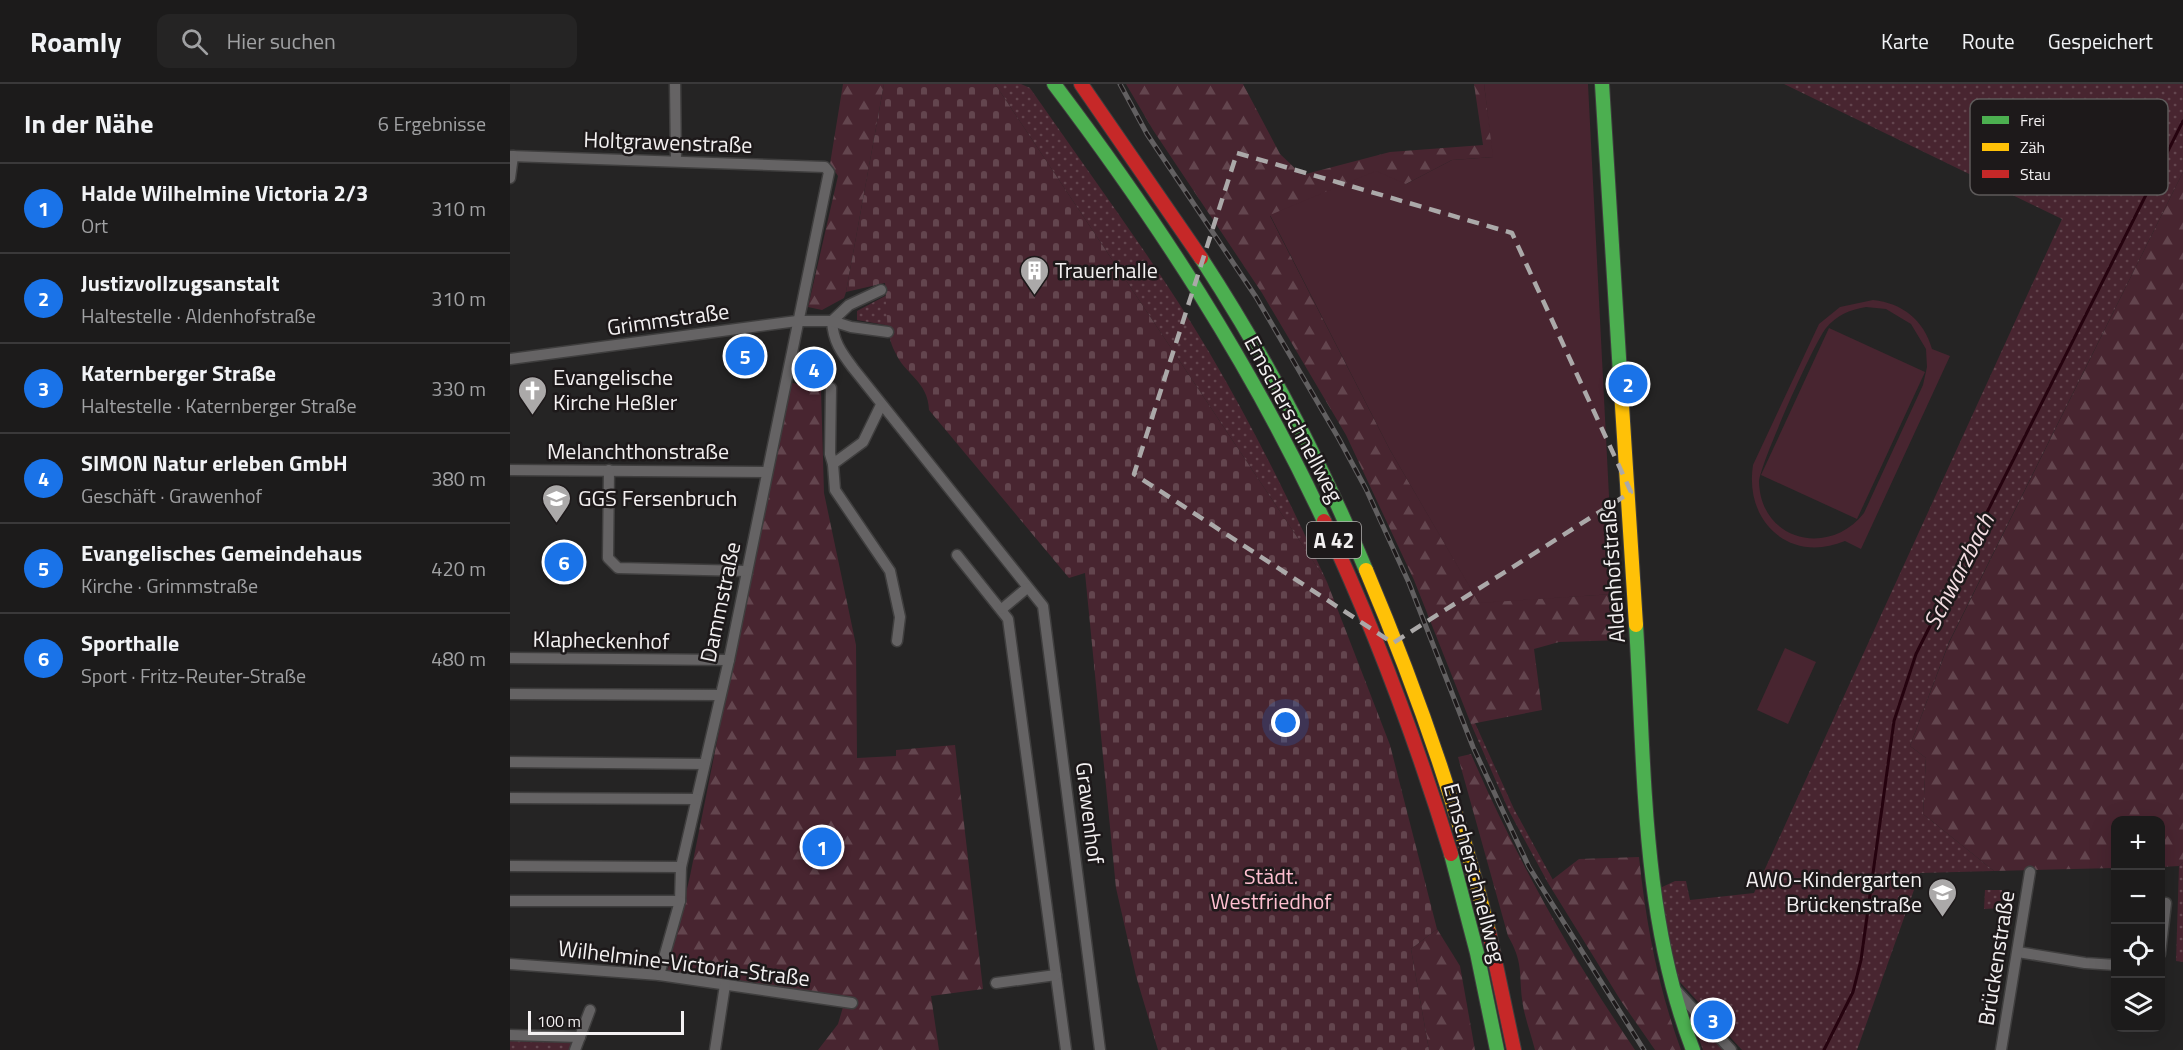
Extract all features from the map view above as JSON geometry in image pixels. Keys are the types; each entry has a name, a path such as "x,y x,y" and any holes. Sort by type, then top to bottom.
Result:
{"main road":[{"name":"Emscherschnellweg","path":"1054,84 1110,159 1213,312 1296,460 1342,556 1383,652 1439,814 1480,966 1497,1050"},
{"name":"Emscherschnellweg","path":"1081,84 1233,307 1312,454 1357,547 1399,645 1456,808 1496,961 1514,1050"},
{"name":"Aldenhofstraße","path":"1602,84 1652,885 1659,941 1670,983 1694,1050"}],"street":[{"path":"675,84 676,161"},
{"path":"510,178 511,156"},
{"name":"Holtgrawenstraße","path":"511,156 825,167"},
{"name":"Dammstraße","path":"659,975 681,901 681,867 729,660 797,321 830,173 825,167"},
{"path":"832,321 849,305 881,290"},
{"name":"Grimmstraße","path":"510,359 797,321 832,321 851,327 888,332"},
{"name":"Grawenhof","path":"832,321 832,335 836,345 881,405 1043,606 1100,1050"},
{"path":"831,388 830,454 835,490 890,571 900,618 897,640"},
{"path":"833,464 863,442 881,405"},
{"name":"Melanchthonstraße","path":"510,470 767,472"},
{"path":"609,470 608,558 618,568 747,571"},
{"path":"957,555 1008,619 1066,1050"},
{"path":"1002,609 1027,588"},
{"name":"Klapheckenhof","path":"510,658 729,660"},
{"path":"510,694 720,695"},
{"path":"510,762 704,764"},
{"path":"510,798 696,799"},
{"path":"510,866 681,867"},
{"name":"Brückenstraße","path":"2001,1050 2030,872"},
{"path":"510,901 681,901"},
{"path":"2164,924 2166,903"},
{"path":"2018,952 2085,963 2111,965"},
{"name":"Wilhelmine-Victoria-Straße","path":"510,964 659,975 852,1003"},
{"path":"996,982 1056,975"},
{"path":"1670,983 1731,1050"},
{"path":"715,1050 725,985"},
{"path":"575,1050 590,1010"},
{"path":"510,1035 580,1037"}],"highlighted area":[{"path":"1237,153 1512,233 1631,492 1393,643 1134,474"}],"green space":[{"path":"843,84 884,84 846,292 844,298 822,310 808,307 838,176 830,164"},
{"name":"Städt. Westfriedhof","path":"884,84 995,84 1327,582 1390,745 1437,929 1411,949 1429,1050 1158,1050 1136,976 1116,888 1085,573 1069,578 929,410 925,392 899,360 892,344 888,327 885,283 846,292"},
{"path":"995,84 1021,84 1030,88 1167,285 1241,408 1327,582"},
{"path":"1126,84 1243,84 1280,154 1302,175 1390,152 1483,145 1474,84 1484,84 1494,157 1452,160 1406,184 1270,216 1390,450 1479,602 1614,594 1620,603 1624,640 1559,642 1534,649 1542,710 1471,724 1414,580 1346,435 1262,293 1153,130"},
{"path":"1484,84 1588,84 1614,594 1479,603 1390,450 1270,215 1376,171 1406,184 1452,160 1493,157"},
{"path":"1784,84 2183,84 2183,172 1949,642 1910,746 1926,758 1923,814 1994,871 1920,873 1857,1050 1742,1050 1679,981 1667,939 1660,888 1675,881 1686,881 1690,900 1754,893 2062,219 2013,195 2168,195 2168,99 1970,99 1970,174"},
{"path":"2183,172 2183,862 2179,866 2165,867 2165,816 2111,816 2111,868 1994,871 1923,814 1926,758 1910,746 1949,643"},
{"path":"887,295 891,326 857,320 857,311"},
{"path":"1873,300 1902,309 1923,330 1932,349 1950,356 1861,549 1845,541 1825,547 1806,547 1789,542 1775,533 1764,520 1756,504 1752,486 1753,465 1819,324 1840,307","holes":["1866,307 1886,309 1911,324 1926,349 1927,367 1923,385 1864,513 1850,527 1834,535 1816,538 1800,536 1784,530 1771,518 1763,502 1759,482 1777,430 1800,379 1830,323 1839,316 1854,310"]},
{"path":"1829,328 1925,372 1857,519 1761,475"},
{"path":"789,382 821,390 824,493 856,645 857,758 896,756 896,750 955,745 983,989 931,996 939,1050 818,1050 838,1024 846,997 684,972 667,973 690,876"},
{"path":"1785,648 1816,662 1788,724 1757,710"},
{"path":"1475,723 1514,809 1553,880 1548,883 1509,811 1471,724"},
{"path":"1471,754 1488,793 1546,906 1611,1015 1635,1050 1535,1050 1523,1005 1518,960 1508,936 1458,757"},
{"path":"1639,857 1654,955 1681,1050 1655,1050 1621,1001 1548,883 1579,859"},
{"path":"2183,862 2183,962 2176,961 2179,866"},
{"path":"1985,890 2002,890 2001,908 1984,909"},
{"path":"1437,929 1460,966 1475,1050 1429,1050 1411,949"},
{"path":"1688,1009 1725,1050 1703,1050"},
{"path":"510,1039 567,1039 574,1043 572,1050 510,1050"}],"waterway":[{"name":"Schwarzbach","path":"2168,151 2183,121"},
{"name":"Schwarzbach","path":"1824,1050 1853,992 1861,960 1894,721 1916,654 2146,195"}],"railway":[{"path":"1120,84 1147,134 1256,297 1339,439 1366,489 1409,583 1473,747 1529,867 1644,1050"}],"traffic: fast":[{"path":"1054,84 1130,189 1201,295 1265,406 1324,521"},
{"path":"1602,84 1621,390"},
{"path":"1201,258 1225,295 1291,410 1366,570"},
{"path":"1636,625 1644,786 1654,894 1663,947 1676,999 1693,1050"},
{"path":"1451,854 1477,953 1497,1050"}],"traffic: slow":[{"path":"1621,390 1636,625"},
{"path":"1366,570 1435,749 1464,840 1489,932"}],"traffic: jam":[{"path":"1081,84 1201,258"},
{"path":"1324,521 1394,686 1451,854"},
{"path":"1489,932 1514,1050"}],"place":[{"name":"Trauerhalle","path":"1034,296"},
{"name":"Evangelisches Gemeindehaus","path":"745,356"},
{"name":"SIMON Natur erleben GmbH","path":"814,369"},
{"name":"Justizvollzugsanstalt","path":"1628,384"},
{"name":"Evangelische Kirche Heßler","path":"532,416"},
{"name":"GGS Fersenbruch","path":"557,524"},
{"name":"Sporthalle","path":"564,562"},
{"name":"Halde Wilhelmine Victoria 2/3","path":"822,847"},
{"name":"AWO-Kindergarten Brückenstraße","path":"1943,918"},
{"name":"Katernberger Straße","path":"1713,1020"}]}
